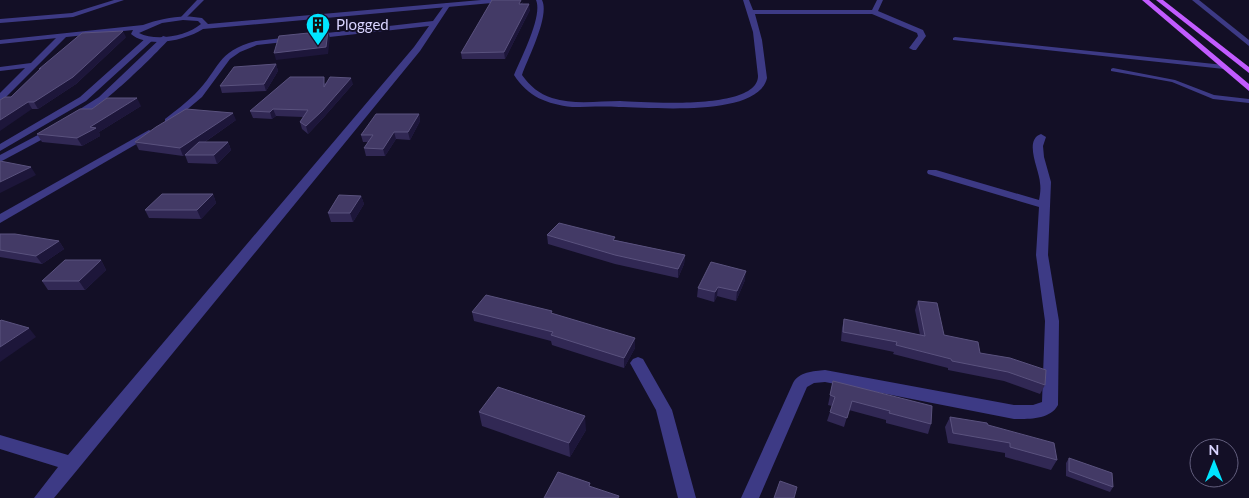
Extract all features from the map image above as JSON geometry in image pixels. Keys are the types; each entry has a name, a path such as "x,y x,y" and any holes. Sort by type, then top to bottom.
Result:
{"main road":[{"path":"1145,0 1249,88"},
{"path":"1159,0 1249,71"}],"street":[{"path":"0,21 73,15 121,0"},
{"path":"183,18 202,0"},
{"path":"0,42 142,27 161,21 183,18 203,24 448,2 503,0"},
{"path":"539,0 542,6 540,18 518,75 533,93 547,100 575,103 687,106 715,104 744,96 758,88 763,79 758,36 746,0"},
{"path":"874,12 880,0"},
{"path":"1195,0 1249,44"},
{"path":"43,498 411,56 448,2"},
{"path":"750,12 874,12 920,32 922,36 913,48"},
{"path":"0,219 161,127 199,95 227,57 237,50 256,43 279,39 435,23"},
{"path":"95,33 136,34 150,38 166,38 188,34 203,24"},
{"path":"136,34 142,27"},
{"path":"0,98 63,36"},
{"path":"0,148 83,99 150,38"},
{"path":"0,159 63,124 102,99 166,38"},
{"path":"0,69 34,65"},
{"path":"750,498 801,383 811,377 825,376 1014,412 1035,412 1050,405 1052,321 1042,255 1046,182 1038,146 1041,137"},
{"path":"932,172 1044,205"},
{"path":"638,363 664,410 687,498"},
{"path":"0,442 72,464"}],"lane":[{"path":"955,39 1224,67"},
{"path":"1113,70 1173,81 1213,97 1249,101"}],"building":[{"path":"492,0 521,0 519,4 529,4 504,52 461,53"},
{"path":"123,31 73,77 34,102 28,102 0,120 0,100 5,97 11,97 41,68 39,69 82,33"},
{"path":"328,31 326,47 274,53 279,36"},
{"path":"276,64 264,84 220,86 234,67"},
{"path":"290,77 324,77 324,87 330,77 351,78 306,126 300,122 308,110 273,109 270,112 250,111"},
{"path":"107,98 137,98 90,127 96,128 77,138 37,134 80,109 92,109"},
{"path":"186,109 233,113 180,148 135,142 156,127"},
{"path":"376,114 419,114 408,132 394,132 383,149 364,148 373,135 361,135"},
{"path":"199,142 228,142 214,155 185,155"},
{"path":"0,161 31,167 0,182"},
{"path":"162,194 213,194 197,210 145,210"},
{"path":"339,195 361,196 350,213 328,213"},
{"path":"559,223 615,237 613,240 685,255 678,269 615,255 547,235"},
{"path":"0,234 15,234 59,241 36,256 0,250"},
{"path":"65,260 101,260 79,281 42,281"},
{"path":"711,262 746,271 737,291 718,287 715,292 698,288"},
{"path":"486,295 552,311 551,313 635,338 624,358 551,335 553,332 472,312"},
{"path":"918,301 937,303 944,335 978,342 980,353 1010,358 1046,370 1045,385 1008,372 952,361 951,359 896,345 897,342 843,332 844,319 925,336"},
{"path":"1,320 29,328 0,347"},
{"path":"833,381 932,406 931,424 852,401 847,418 830,412 835,397 830,395"},
{"path":"498,387 585,416 569,443 479,412"},
{"path":"950,417 987,423 988,425 1054,443 1057,460 1010,447 1010,443 953,433"},
{"path":"1069,458 1112,473 1113,487 1069,471"},
{"path":"558,472 590,483 589,486 619,496 618,498 544,498"},
{"path":"780,481 797,487 794,498 774,498"}],"place":[{"name":"Plogged","path":"318,46"}]}
